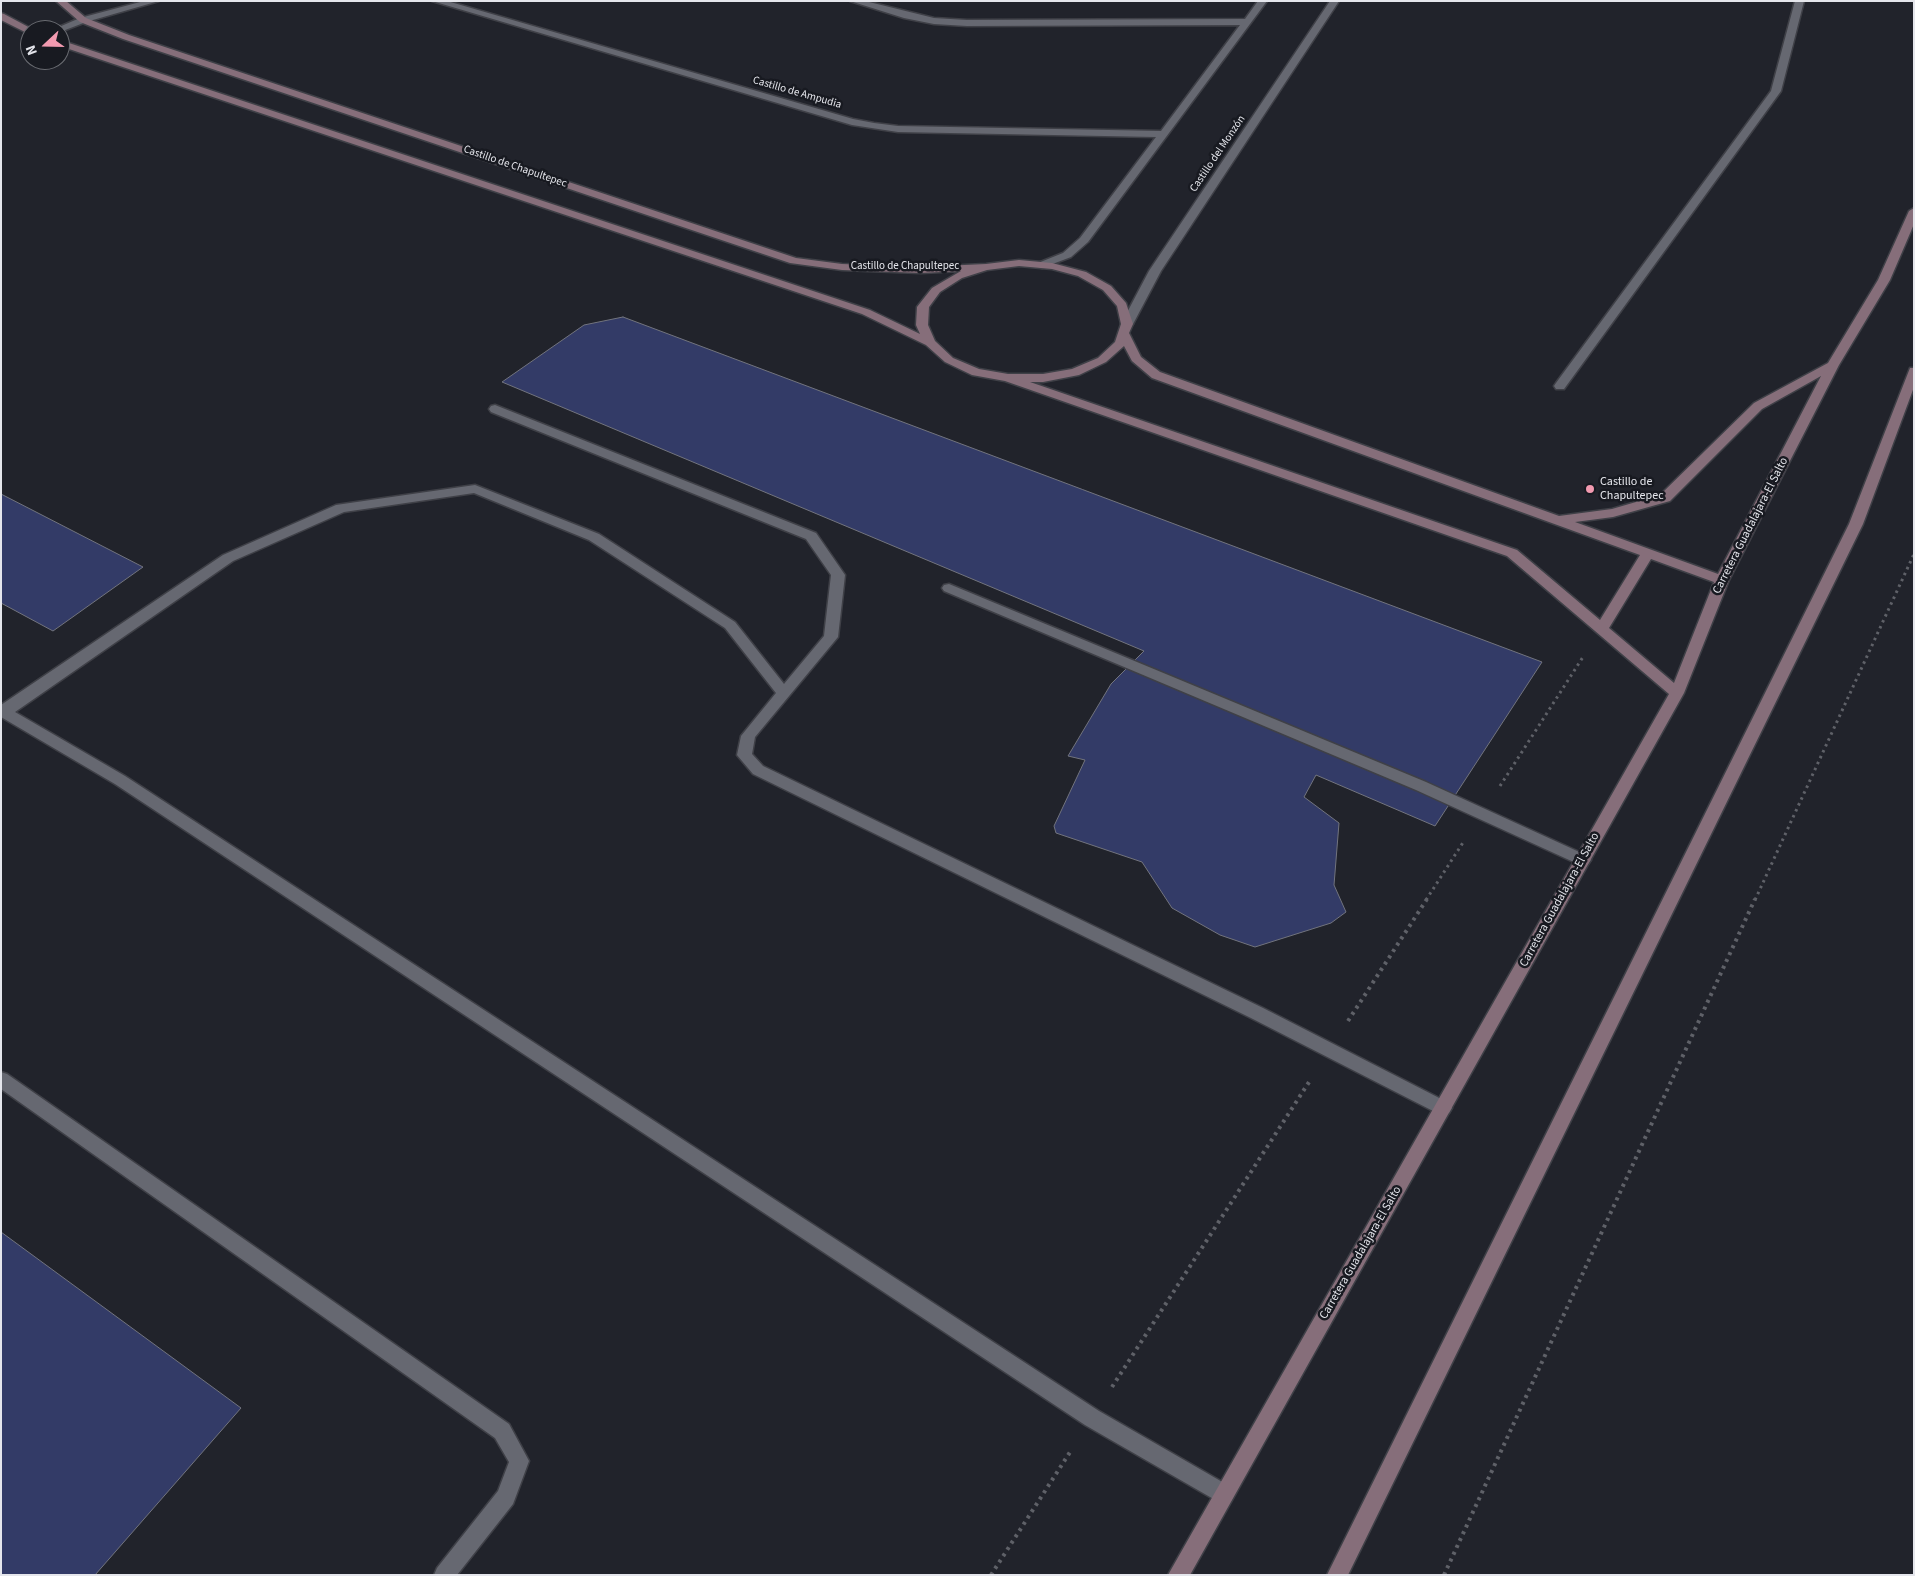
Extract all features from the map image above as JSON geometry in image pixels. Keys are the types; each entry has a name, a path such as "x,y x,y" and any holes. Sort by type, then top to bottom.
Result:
{"street":[{"name":"Castillo de Chapultepec","path":"60,1 83,20 136,40 794,261 842,267 921,270 986,267"},
{"path":"70,25 155,1"},
{"name":"Castillo de Ampudia","path":"436,1 852,122 898,129 1162,134"},
{"path":"854,1 934,21 967,23 1248,22"},
{"path":"1042,265 1067,255 1084,240 1263,1"},
{"name":"Castillo del Monzón","path":"1125,329 1155,271 1335,1"},
{"path":"1560,386 1776,91 1800,1"},
{"path":"1,16 20,26"},
{"path":"70,46 866,312 930,343 949,360 976,372 1008,378 1512,554 1677,693"},
{"name":"Carretera Guadalajara-El Salto","path":"1178,1575 1677,693 1722,580 1833,365 1884,280 1914,211"},
{"path":"930,343 922,325 923,306 936,290 958,276 986,267 1019,263 1042,265 1082,274 1107,288 1122,305 1125,329 1136,359 1156,375 1722,580"},
{"path":"1008,378 1042,378 1075,372 1102,360 1120,343 1125,329"},
{"path":"1557,520 1613,513 1665,498 1758,406 1833,365"},
{"path":"1337,1575 1856,524 1914,371"},
{"path":"494,409 812,536 838,576 831,636 748,736 744,755 758,770 1330,1050 1443,1108"},
{"path":"784,694 730,625 594,537 475,489 341,508 228,558 3,711 120,780 1092,1418 1224,1494"},
{"path":"1601,629 1647,554"},
{"path":"949,588 1420,786 1583,860"},
{"path":"1,1079 502,1432 519,1461 506,1497 444,1575"}],"path":[{"path":"1444,1575 1914,554"},
{"path":"991,1575 1601,629"}],"building":[{"path":"623,317 1542,662 1435,826 1316,775 1304,797 1339,823 1334,885 1346,912 1331,923 1255,947 1220,935 1172,908 1142,862 1056,833 1054,826 1085,760 1068,756 1111,684 1144,651 502,382 584,325"},
{"path":"1,494 143,567 53,631 1,603"},
{"path":"1,1232 241,1408 95,1575 1,1575"}],"place":[{"name":"Castillo de Chapultepec","path":"1590,489"}]}
